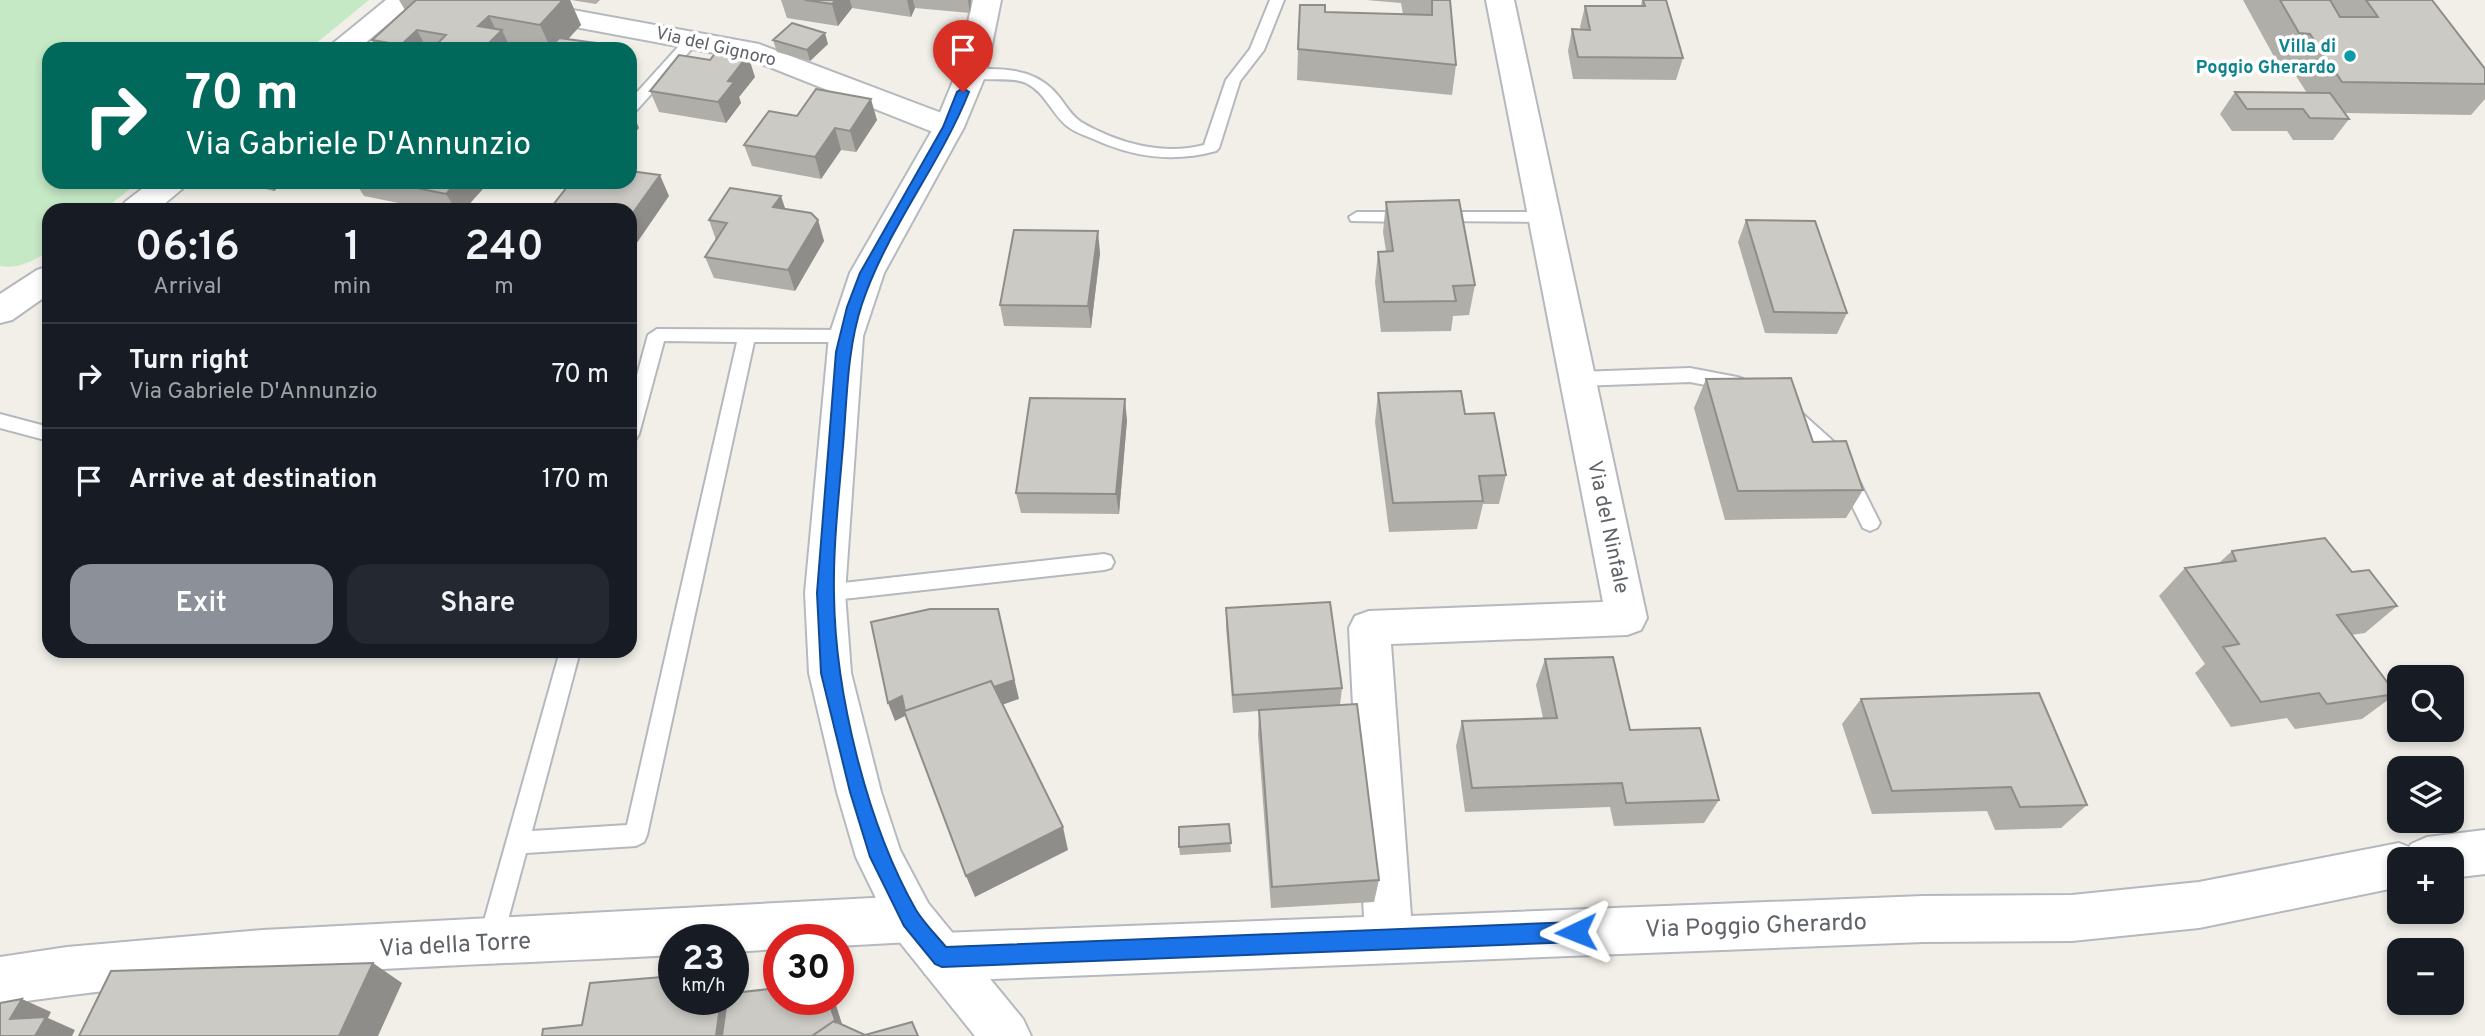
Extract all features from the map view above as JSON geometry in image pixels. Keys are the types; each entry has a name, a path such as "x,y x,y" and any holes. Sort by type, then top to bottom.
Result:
{"street":[{"path":"349,42 403,0"},
{"name":"Via del Gignoro","path":"473,0 759,53 949,127"},
{"path":"987,0 971,74 949,127 867,273 846,336 825,593 830,673 859,792 879,857 911,919 1006,1036"},
{"name":"Via del Ninfale","path":"1389,939 1369,628 1627,618 1500,0"},
{"path":"145,203 163,189"},
{"path":"0,283 42,282"},
{"path":"0,311 42,283"},
{"path":"2464,855 2485,852"},
{"name":"Via Poggio Gherardo","path":"942,957 1923,919 2072,918 2199,905 2387,867"},
{"name":"Via della Torre","path":"0,981 67,971 263,954 911,919"}],"lane":[{"path":"971,74 1014,75 1034,81 1051,94 1072,123 1110,142 1160,155 1193,155 1211,148 1233,80 1257,50 1277,0"},
{"path":"637,101 693,39"},
{"path":"1357,217 1543,217"},
{"path":"637,408 657,335 846,336"},
{"path":"517,843 636,835 747,335"},
{"path":"1578,379 1690,375 1733,382 1754,390"},
{"path":"1774,402 1803,423 1837,456 1870,523"},
{"path":"0,421 42,432"},
{"path":"825,593 1104,562"},
{"path":"489,942 568,658"}],"green space":[{"path":"0,0 369,0 318,42 42,42 42,189 130,189 112,203 42,203 42,255 26,263 0,266"}],"building":[{"path":"416,0 563,0 540,25 489,16 478,26 502,30 490,42 439,42 446,35 417,30 404,42 372,40"},
{"path":"805,0 836,0 832,4"},
{"path":"1432,0 1450,0 1456,65 1298,49 1300,5 1325,5 1325,12 1432,15"},
{"path":"1643,0 1666,0 1683,58 1578,57 1572,29 1590,30 1585,6 1645,6"},
{"path":"2280,0 2330,0 2340,17 2378,17 2366,0 2432,0 2485,69 2485,84 2342,82 2310,34 2299,33"},
{"path":"792,23 825,33 807,50 773,40"},
{"path":"559,38 589,42 555,42"},
{"path":"717,51 748,55 728,81 734,82 718,102 650,91 679,55 710,60"},
{"path":"816,89 871,99 850,131 835,128 815,157 744,145 769,111 797,116"},
{"path":"2235,92 2330,93 2349,119 2310,118 2303,109 2247,109"},
{"path":"637,172 660,175 637,207 637,203 554,203 566,189 637,189"},
{"path":"730,188 781,196 773,207 811,213 818,220 788,270 705,257 727,223 709,220"},
{"path":"421,189 451,189 446,194"},
{"path":"1459,200 1475,285 1453,286 1456,301 1384,302 1378,252 1393,251 1386,202"},
{"path":"1746,220 1815,221 1847,313 1774,312"},
{"path":"1014,230 1098,231 1088,306 1000,305"},
{"path":"1791,378 1813,442 1846,441 1863,490 1738,491 1706,379"},
{"path":"1461,391 1465,414 1494,413 1506,475 1479,476 1483,501 1393,503 1378,393"},
{"path":"1030,398 1125,399 1116,494 1016,493"},
{"path":"2325,538 2352,572 2369,570 2397,606 2337,615 2387,682 2387,695 2327,704 2319,693 2261,702 2223,647 2239,644 2185,568 2236,561 2232,551"},
{"path":"1330,602 1342,688 1233,695 1226,608"},
{"path":"930,609 998,609 1014,680 994,687 991,681 905,711 902,696 888,703 871,622"},
{"path":"1613,657 1630,730 1700,728 1719,800 1626,803 1622,783 1472,788 1462,721 1557,718 1545,659"},
{"path":"991,681 1063,827 966,876 904,711"},
{"path":"2039,693 2087,805 2020,807 2011,787 1892,791 1861,699"},
{"path":"1357,704 1379,880 1272,887 1259,710"},
{"path":"1229,824 1231,843 1179,847 1179,827"},
{"path":"373,963 339,1036 79,1036 111,971"},
{"path":"658,977 658,1015 719,1015 716,1036 542,1036 543,1029 582,1025 590,983"},
{"path":"763,990 763,1015 833,1015 836,1023 834,1021 812,1036 722,1036 725,1015 749,1015 749,991"},
{"path":"22,999 10,1019 46,1017 35,1036 0,1036 0,1003"},
{"path":"834,1021 865,1035 912,1022 918,1036 812,1036"}],"place":[{"name":"Villa di Poggio Gherardo","path":"2350,56"}],"route":[{"path":"963,92 949,127 867,273 854,307 844,352 830,509 825,593 830,673 859,792 879,857 911,919 942,957 1576,932"}]}
